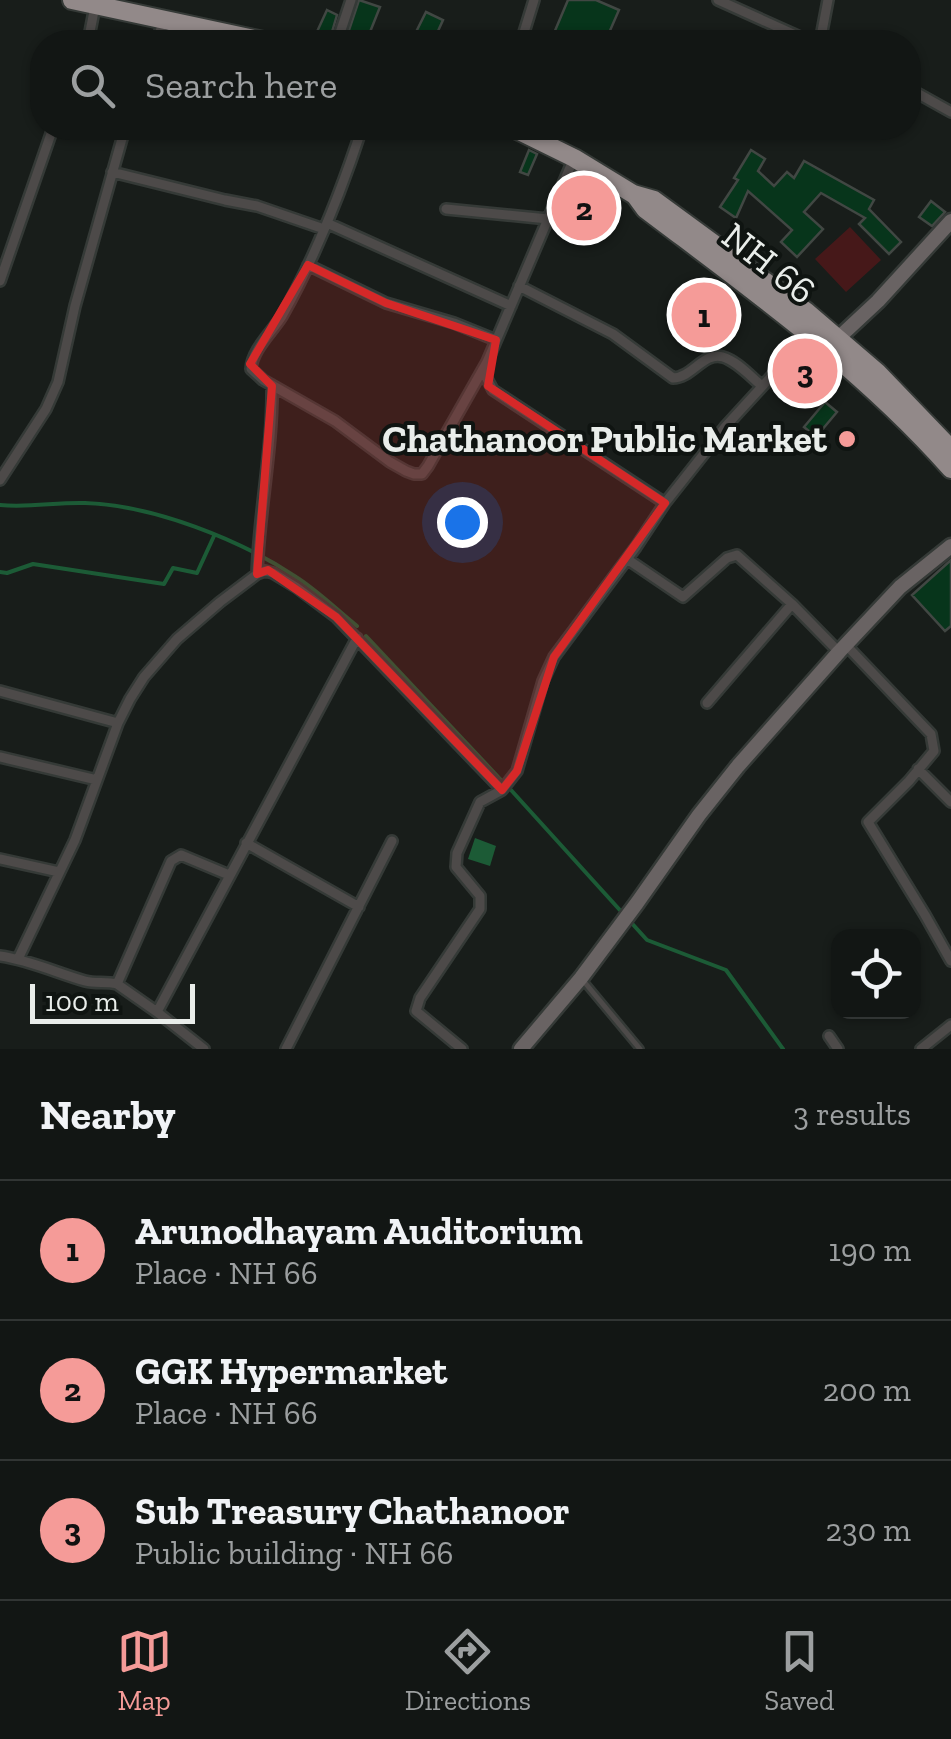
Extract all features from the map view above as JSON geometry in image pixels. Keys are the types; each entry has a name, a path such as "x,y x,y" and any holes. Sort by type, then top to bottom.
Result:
{"highway":[{"path":"72,0 217,30"},
{"name":"NH 66","path":"537,140 634,194 646,209 770,303 814,329 951,468"},
{"name":"NH 66","path":"832,344 877,372 951,449"}],"street":[{"path":"341,30 351,0"},
{"path":"525,30 534,0"},
{"path":"718,0 784,30"},
{"path":"822,30 828,0"},
{"path":"91,30 96,4"},
{"path":"161,30 166,18"},
{"path":"921,94 950,108"},
{"path":"0,281 4,256 49,140"},
{"path":"0,480 46,410 58,382 121,140"},
{"path":"358,140 341,191 308,265 250,364 255,374 414,474 422,474 438,450 487,362 574,158"},
{"path":"112,172 326,226 510,306"},
{"path":"446,209 548,219"},
{"path":"832,344 951,221"},
{"path":"308,265 386,303 496,340"},
{"path":"519,286 613,334 673,378 686,377 718,356 762,386"},
{"path":"462,1049 418,1013 416,1006 480,909 480,896 455,862 476,808 484,798 502,790 517,771 543,680 554,656 665,502 725,427 814,329"},
{"path":"487,362 486,377 493,390 665,502"},
{"path":"257,574 272,385"},
{"path":"521,1049 619,928 698,815 842,648 900,587 951,546"},
{"path":"627,558 683,597 727,558 737,555 932,734 934,751 868,822 951,961"},
{"path":"18,959 75,840 118,723 144,677 176,639 257,574 269,571 336,617 502,790"},
{"path":"707,703 792,604"},
{"path":"157,1012 357,638"},
{"path":"0,691 118,723"},
{"path":"0,757 97,780"},
{"path":"918,769 951,802"},
{"path":"286,1049 392,841"},
{"path":"246,844 358,907"},
{"path":"116,984 174,857 181,855 230,875"},
{"path":"0,859 59,872"},
{"path":"0,956 91,983 112,982 204,1049"},
{"path":"921,1049 951,1025"},
{"path":"829,1036 838,1049"}],"lane":[{"path":"581,978 640,1049"}],"highlighted area":[{"path":"308,265 386,303 496,340 488,386 665,503 554,657 517,771 502,790 336,617 268,570 257,574 272,386 250,364"}],"shaded area":[{"path":"850,227 881,260 846,292 815,259"},
{"path":"475,838 496,846 490,866 468,859"}],"building":[{"path":"359,0 380,7 371,30 349,30"},
{"path":"568,0 596,0 619,10 610,30 555,30"},
{"path":"327,10 337,15 333,30 318,30"},
{"path":"426,12 443,20 438,30 417,30"},
{"path":"529,150 537,154 528,175 520,172"},
{"path":"751,150 765,159 758,171 774,186 787,172 794,178 804,161 874,200 869,209 901,242 889,254 859,224 865,218 821,193 804,212 823,229 797,257 781,242 792,230 748,191 736,218 720,207"},
{"path":"577,180 608,195 605,212 590,234 558,218"},
{"path":"931,201 945,212 932,226 919,217"},
{"path":"710,280 737,301 698,350 671,328"},
{"path":"808,351 825,366 801,392 784,377"},
{"path":"825,402 837,412 816,437 804,427"},
{"path":"951,560 951,626 945,631 912,595"}],"waterway":[{"path":"0,505 111,505 195,527 274,563 312,588 357,626"},
{"path":"0,572 33,564 164,584 173,568 197,573 214,536"},
{"path":"366,636 501,780"},
{"path":"511,790 647,940 726,970 783,1049"}],"place":[{"name":"GGK Hypermarket","path":"584,208"},
{"name":"Arunodhayam Auditorium","path":"704,315"},
{"name":"Sub Treasury Chathanoor","path":"805,371"},
{"name":"Chathanoor Public Market","path":"847,439"}]}
